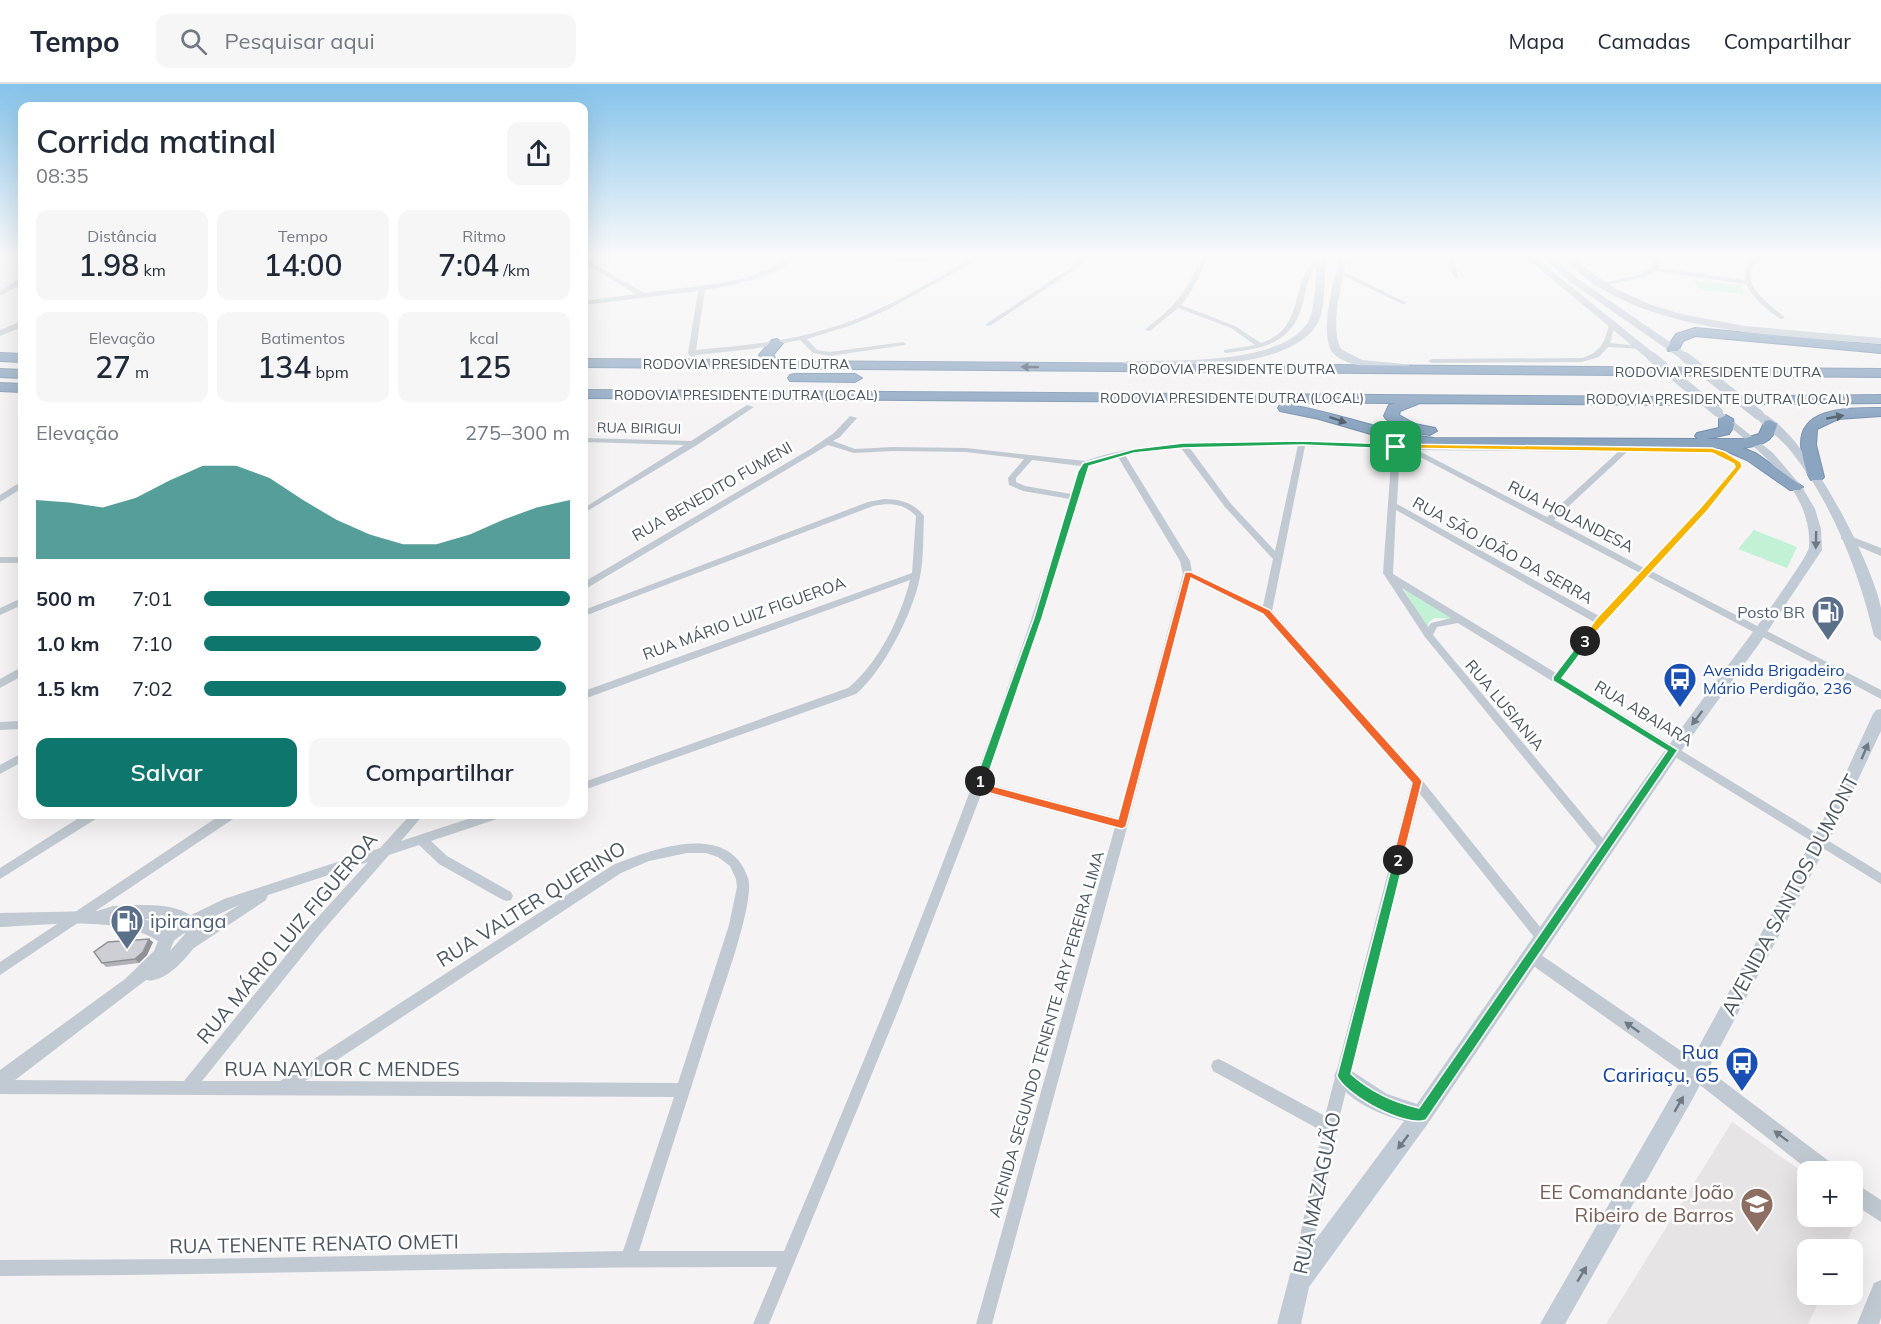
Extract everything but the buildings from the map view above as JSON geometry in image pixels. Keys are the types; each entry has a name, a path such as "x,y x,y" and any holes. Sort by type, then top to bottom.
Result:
{"highway":[{"path":"1673,348 1676,340 1682,335 1695,332 1881,349"},
{"path":"772,361 766,355 777,343"},
{"path":"588,356 692,354 826,364"},
{"path":"0,357 18,358"},
{"path":"0,362 18,363"},
{"name":"RODOVIA PRESIDENTE DUTRA","path":"588,363 1881,373"},
{"path":"0,374 18,374"},
{"name":"RODOVIA PRESIDENTE DUTRA","path":"588,377 1881,382"},
{"path":"0,381 18,382"},
{"name":"RODOVIA PRESIDENTE DUTRA","path":"588,385 1881,391"},
{"path":"0,387 18,388"},
{"path":"0,393 18,393"},
{"name":"RODOVIA PRESIDENTE DUTRA (LOCAL)","path":"588,394 747,401 1881,399"},
{"path":"1446,399 1400,405 1394,408 1391,416 1410,429 1430,431 1700,436 1724,431 1727,426 1722,415"},
{"path":"0,400 18,400"},
{"path":"588,403 747,401 924,407 1285,408 1320,414 1408,441 1716,447 1756,442 1765,438 1770,431 1764,420"},
{"path":"1815,477 1808,434 1811,426 1818,420 1833,416 1881,412"},
{"path":"1716,447 1752,457 1795,487"}],"main road":[{"path":"1088,368 1235,359 1273,351 1301,338 1311,328 1316,312"},
{"path":"1335,312 1332,342 1338,353 1379,365 1474,371"},
{"path":"1298,1282 1422,1115 1673,750 1761,631 1816,550 1818,535 1815,520 1773,457 1597,312"},
{"path":"1620,312 1685,357 1793,446 1815,477 1845,537 1877,614 1881,636"},
{"path":"1671,312 1698,320 1773,331 1881,341"},
{"name":"AVENIDA SANTOS DUMONT","path":"1552,1324 1697,1072 1820,841 1881,714"},
{"path":"1344,1076 1359,1090 1392,1109 1422,1115"},
{"name":"RUA MAZAGUÃO","path":"1289,1324 1298,1282"}],"street":[{"path":"698,312 692,354 802,338 840,328 878,312"},
{"path":"988,325 1007,312"},
{"path":"1148,330 1171,312"},
{"path":"1193,312 1233,327 1261,346"},
{"path":"1226,351 1261,346 1279,339 1294,322 1296,312"},
{"path":"1775,312 1782,318"},
{"path":"1432,361 1581,360 1598,355 1607,345 1612,324"},
{"path":"0,333 18,326"},
{"path":"802,338 815,352 830,354 903,344"},
{"path":"1607,345 1641,348"},
{"path":"588,508 694,443 747,401"},
{"name":"RUA BENEDITO FUMENI","path":"588,584 828,442 853,418"},
{"name":"RUA BIRIGUI","path":"588,440 694,443"},
{"path":"828,442 854,451 922,448 1086,464 1120,454 1183,445 1302,443 1396,447 1625,450 1716,447 1732,458 1738,467 1600,621 1557,679"},
{"path":"1267,612 1302,443"},
{"path":"1183,445 1221,500 1240,522 1279,559"},
{"path":"1390,576 1387,565 1396,447"},
{"name":"RUA HOLANDESA","path":"1407,447 1881,695"},
{"path":"1548,521 1625,450"},
{"path":"1120,454 1185,561 1188,574 1267,612 1417,782 1543,938"},
{"path":"1030,457 1012,478 1012,483 1023,488 1075,497"},
{"path":"761,1324 978,786 1038,618 1086,464"},
{"path":"0,499 18,488"},
{"path":"11,492 18,491"},
{"path":"588,612 853,510 880,502 909,506 920,516 916,575 910,599 885,650 865,680 852,690 734,735 588,785"},
{"name":"RUA SÃO JOÃO DA SERRA","path":"1392,505 1600,621"},
{"path":"1845,537 1881,552"},
{"path":"0,560 18,560"},
{"name":"AVENIDA SEGUNDO TENENTE ARY PEREIRA LIMA","path":"984,1324 1122,824 1188,574"},
{"name":"RUA MÁRIO LUIZ FIGUEROA","path":"588,694 916,575"},
{"name":"RUA ABAIARA","path":"1390,576 1881,879"},
{"name":"RUA LUSIANIA","path":"1390,576 1428,635 1605,849"},
{"path":"0,612 18,603"},
{"path":"1428,635 1434,625 1460,619"},
{"path":"0,684 18,674"},
{"path":"0,726 18,725"},
{"path":"0,770 18,759"},
{"name":"RUA MAZAGUÃO","path":"1298,1282 1330,1127 1417,782"},
{"path":"978,786 1122,824"},
{"path":"0,874 87,819"},
{"path":"0,969 224,819"},
{"name":"RUA MÁRIO LUIZ FIGUEROA","path":"188,1088 315,930 413,819"},
{"path":"0,1081 131,984 160,956 167,938 191,921 228,903 274,887 423,841 485,819"},
{"path":"423,841 443,860 507,896"},
{"name":"RUA VALTER QUERINO","path":"284,1087 617,869 645,856 700,847 719,853 736,864 743,881 740,906 728,951 629,1257"},
{"path":"131,984 159,969 274,887"},
{"path":"0,920 98,917 116,912 164,913 181,916 191,921 194,928 193,936 187,947"},
{"path":"98,917 150,927 167,938"},
{"path":"1531,955 1697,1072 1813,1161"},
{"path":"1218,1066 1330,1127"},
{"name":"RUA NAYLOR C MENDES","path":"0,1087 684,1090"},
{"path":"1863,1199 1881,1212"},
{"name":"RUA TENENTE RENATO OMETI","path":"0,1268 167,1269 629,1257 788,1259"},
{"path":"1868,1324 1881,1290"}],"shaded area":[{"name":"EE Comandante João Ribeiro de Barros","path":"1732,1122 1797,1168 1797,1227 1853,1227 1848,1239 1797,1239 1797,1305 1817,1305 1808,1324 1606,1324"}],"green space":[{"path":"1754,530 1797,547 1787,568 1738,549"},
{"path":"1402,586 1456,619 1435,618 1429,622 1427,629"}],"place":[{"name":"Posto BR","path":"1828,641"},
{"name":"Avenida Brigadeiro Mário Perdigão, 236","path":"1680,708"},
{"name":"ipiranga","path":"127,950"},
{"name":"Rua Caririaçu, 65","path":"1742,1092"},
{"name":"EE Comandante João Ribeiro de Barros","path":"1757,1233"}],"route":[{"path":"1302,443 1396,447 1712,451 1732,458 1738,464 1738,467 1705,508 1600,621 1557,679 1673,750 1422,1115 1392,1109 1376,1101 1344,1076 1417,782 1267,612 1188,574 1122,824 978,786 1038,618 1086,464 1134,451 1183,445 1302,443"}]}
